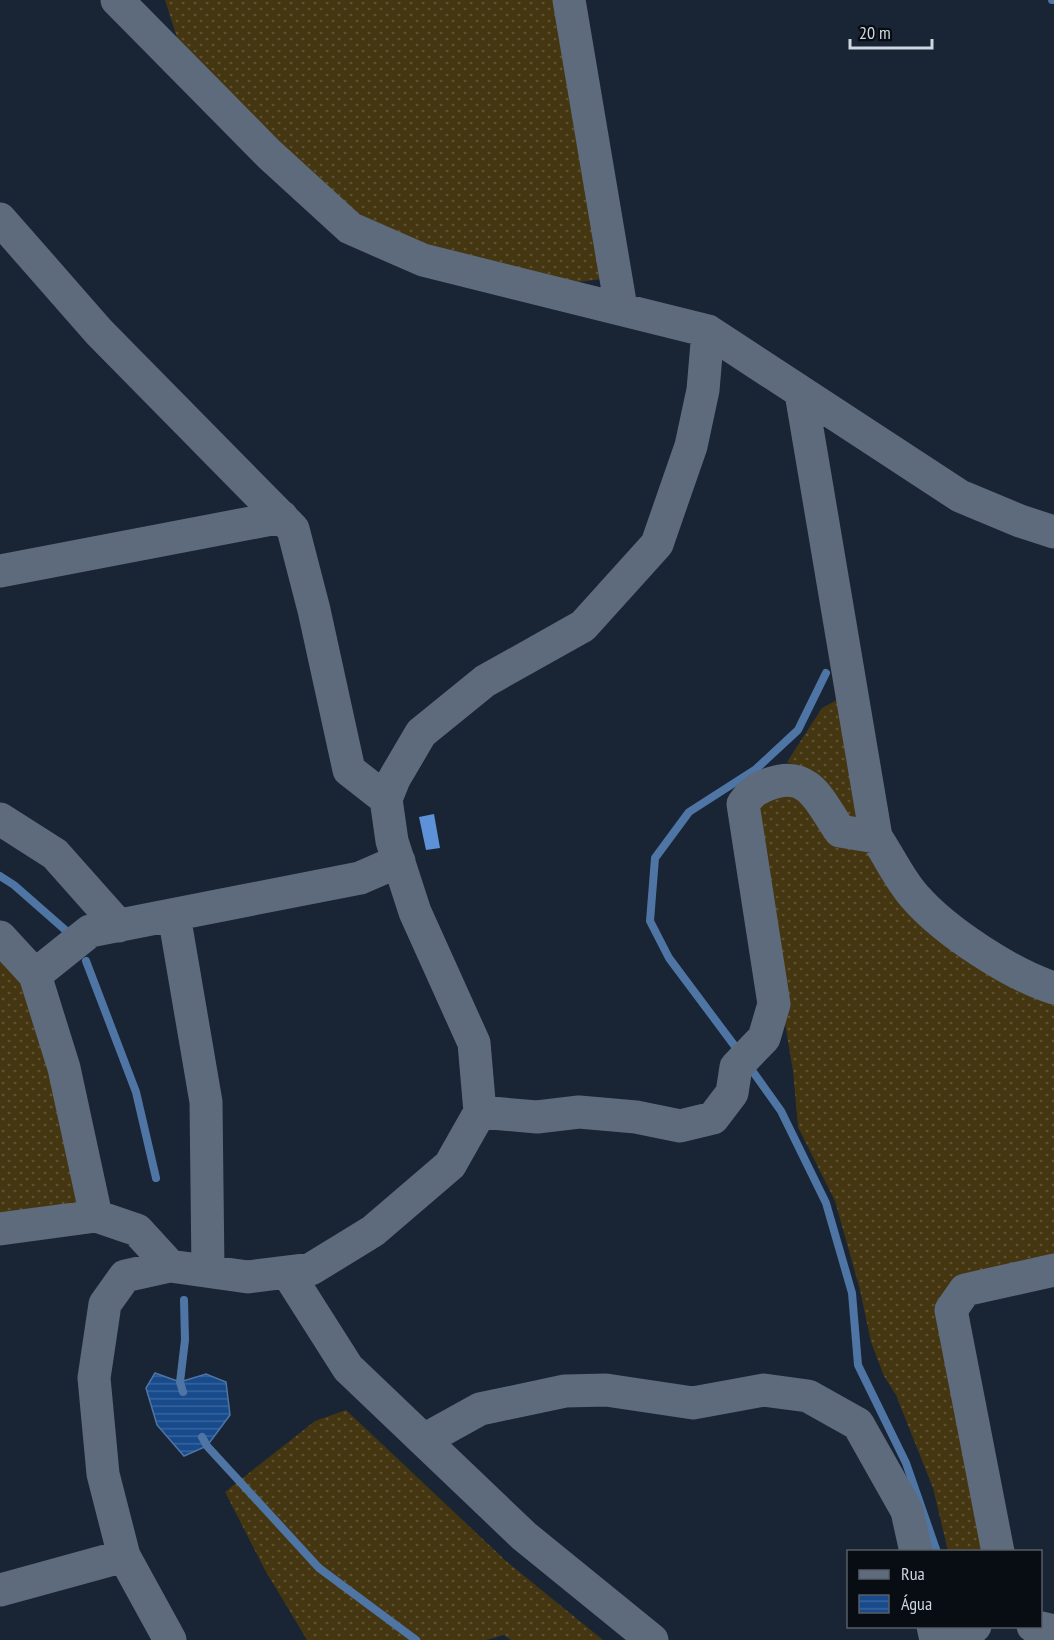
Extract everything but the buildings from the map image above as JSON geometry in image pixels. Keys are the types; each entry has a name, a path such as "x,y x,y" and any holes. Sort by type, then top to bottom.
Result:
{"lane":[{"path":"117,0 269,154 350,228 423,260 708,331 960,496 1020,521 1054,532"},
{"path":"569,0 621,308"},
{"path":"0,219 99,332 293,529 314,609 349,770 386,800"},
{"path":"170,1640 124,1556 103,1474 94,1378 105,1305 125,1276 170,1266 248,1277 310,1269 373,1231 450,1165 480,1112 474,1043 415,912 392,841 386,800 394,779 421,733 485,681 583,626 657,544 691,446 703,390 708,331"},
{"path":"801,393 876,837 916,898 971,945 1038,983 1054,988"},
{"path":"0,571 282,517"},
{"path":"480,1112 537,1117 579,1112 636,1117 680,1126 713,1118 732,1093 736,1067 764,1038 774,1004 743,804 752,790 788,778 805,783 840,831 876,837"},
{"path":"0,819 55,854 119,926"},
{"path":"35,975 90,931 360,878 399,861"},
{"path":"174,915 206,1102 208,1271"},
{"path":"0,937 35,975 64,1068 96,1216"},
{"path":"0,1229 96,1216 137,1230 170,1266"},
{"path":"998,1550 951,1310 965,1290 1054,1270"},
{"path":"287,1272 348,1368 524,1536 652,1640"},
{"path":"424,1440 480,1409 565,1391 606,1390 693,1403 764,1390 808,1396 858,1424 907,1510 916,1550"},
{"path":"0,1590 124,1556"},
{"path":"960,1640 973,1628"}],"shaded area":[{"path":"165,0 563,0 612,278 577,282 427,250 343,209 178,41"},
{"path":"837,700 867,823 855,827 808,771 787,762 822,708"},
{"path":"794,792 870,840 884,861 1054,992 1054,1262 966,1282 990,1550 948,1550 933,1488 896,1395 884,1376 871,1342 860,1290 835,1201 798,1127 793,1071 749,809"},
{"path":"0,952 31,984 86,1210 0,1224"},
{"path":"346,1410 506,1561 603,1640 511,1640 504,1635 486,1640 307,1640 265,1570 225,1492 315,1421"}],"water":[{"path":"155,1373 180,1382 206,1374 226,1382 230,1415 207,1446 184,1456 157,1425 146,1388"}],"waterway":[{"path":"734,1045 669,958 650,921 655,858 689,812 756,769 798,730 826,673"},
{"path":"0,876 14,885 71,935"},
{"path":"86,961 136,1092 156,1178"},
{"path":"751,1069 781,1111 826,1203 852,1293 858,1365 906,1463 936,1550"},
{"path":"183,1392 180,1382 185,1340 184,1300"},
{"path":"202,1437 207,1446 319,1568 416,1640"}]}
